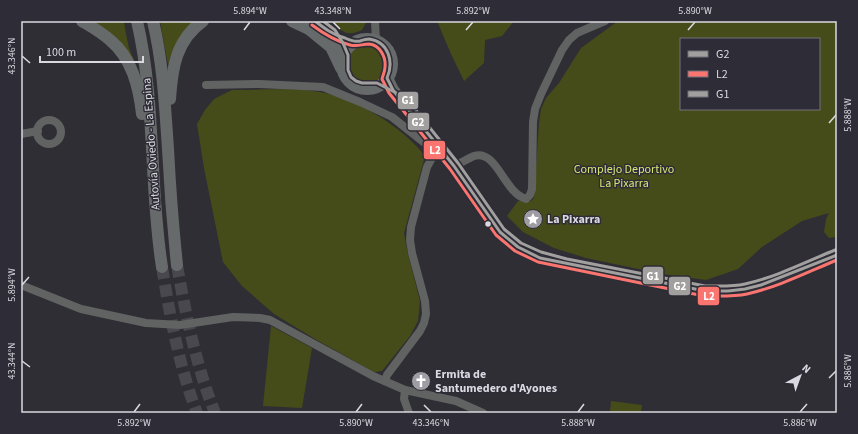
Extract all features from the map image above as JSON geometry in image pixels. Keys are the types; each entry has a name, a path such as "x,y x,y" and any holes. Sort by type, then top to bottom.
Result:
{"highway":[{"path":"82,21 112,40 130,64 136,81 141,101 156,233"},
{"name":"Autovía Oviedo - La Espina","path":"137,21 141,37 148,89 156,233 162,267"},
{"name":"Autovía Oviedo - La Espina","path":"153,21 160,59 165,103 170,188 177,265"},
{"path":"170,188 170,106 172,74 181,44 196,26 203,21"},
{"path":"292,21 309,29 331,47 347,80 354,86 361,88 375,88 402,102"},
{"path":"315,21 331,34 343,56"},
{"path":"331,34 358,41"},
{"path":"343,71 343,56 351,45 358,41 367,39 376,41 385,47 390,55 391,68 387,78 383,83 375,88"},
{"path":"387,78 393,90 437,152 454,166 500,232 518,247 540,258 705,292 728,292 761,285 837,255"}],"street":[{"path":"374,21 376,41"},
{"path":"454,166 475,156 482,156 489,159 518,197 526,199 530,195 532,189 533,122 535,108 541,94 562,50 569,40 577,33 605,21"},
{"path":"206,85 259,84 323,87 392,117 437,152 427,167 411,227 410,240 412,253 426,301 426,314 420,331 387,375 386,381"},
{"path":"21,134 38,131"},
{"path":"21,284 81,308 146,323 180,325 233,317 270,320 373,376 405,390 456,401 483,413"},
{"path":"405,390 404,399 409,413"}],"green space":[{"path":"90,21 124,21 129,48 135,64"},
{"path":"160,21 195,21 178,41 168,65"},
{"path":"331,21 367,21 362,30 348,33 342,31"},
{"path":"437,21 514,21 502,36 485,40 484,63 464,81"},
{"name":"Complejo Deportivo La Pixarra","path":"618,21 837,21 837,237 829,238 824,232 826,219 829,213 802,221 762,247 738,269 706,280 662,274 586,258 554,248 523,232 507,216 518,201 531,201 534,198 541,109 546,98 559,83 581,48"},
{"path":"366,44 377,47 383,53 386,64 383,75 377,81 366,84 355,81 349,75 346,64 349,53 355,47"},
{"path":"232,90 303,90 327,93 343,98 374,113 389,123 415,145 425,156 404,233 420,301 418,321 410,336 382,371 374,372 274,314 242,286 223,262 204,168 197,124 205,110 214,99"},
{"path":"271,326 312,348 302,408 263,406"},
{"path":"611,401 642,405 641,413 610,413"}],"tunnel":[{"path":"177,265 192,340 202,377 215,413"},
{"path":"162,267 180,359 197,413"}],"transit line":[{"name":"G2","path":"315,21 325,29 337,35 354,41 369,39 376,41 385,48 390,59 387,78 393,90 454,166 500,232 518,247 540,258 705,291 728,291 761,285 837,255"},
{"name":"G1","path":"323,21 335,30 343,43 348,55 348,70 351,77 362,83 377,83 406,98 458,163 504,229 521,243 541,252 567,259 705,286 735,286 757,281 791,269 835,250"},
{"name":"L2","path":"312,25 339,41 355,46 369,44 373,45 382,52 385,63 385,70 382,79 389,93 450,169 496,235 515,251 538,262 704,296 736,296 759,291 793,279 837,260"}],"place":[{"name":"La Pixarra","path":"533,219"},
{"name":"Ermita de Santumedero d'Ayones","path":"421,381"}]}
